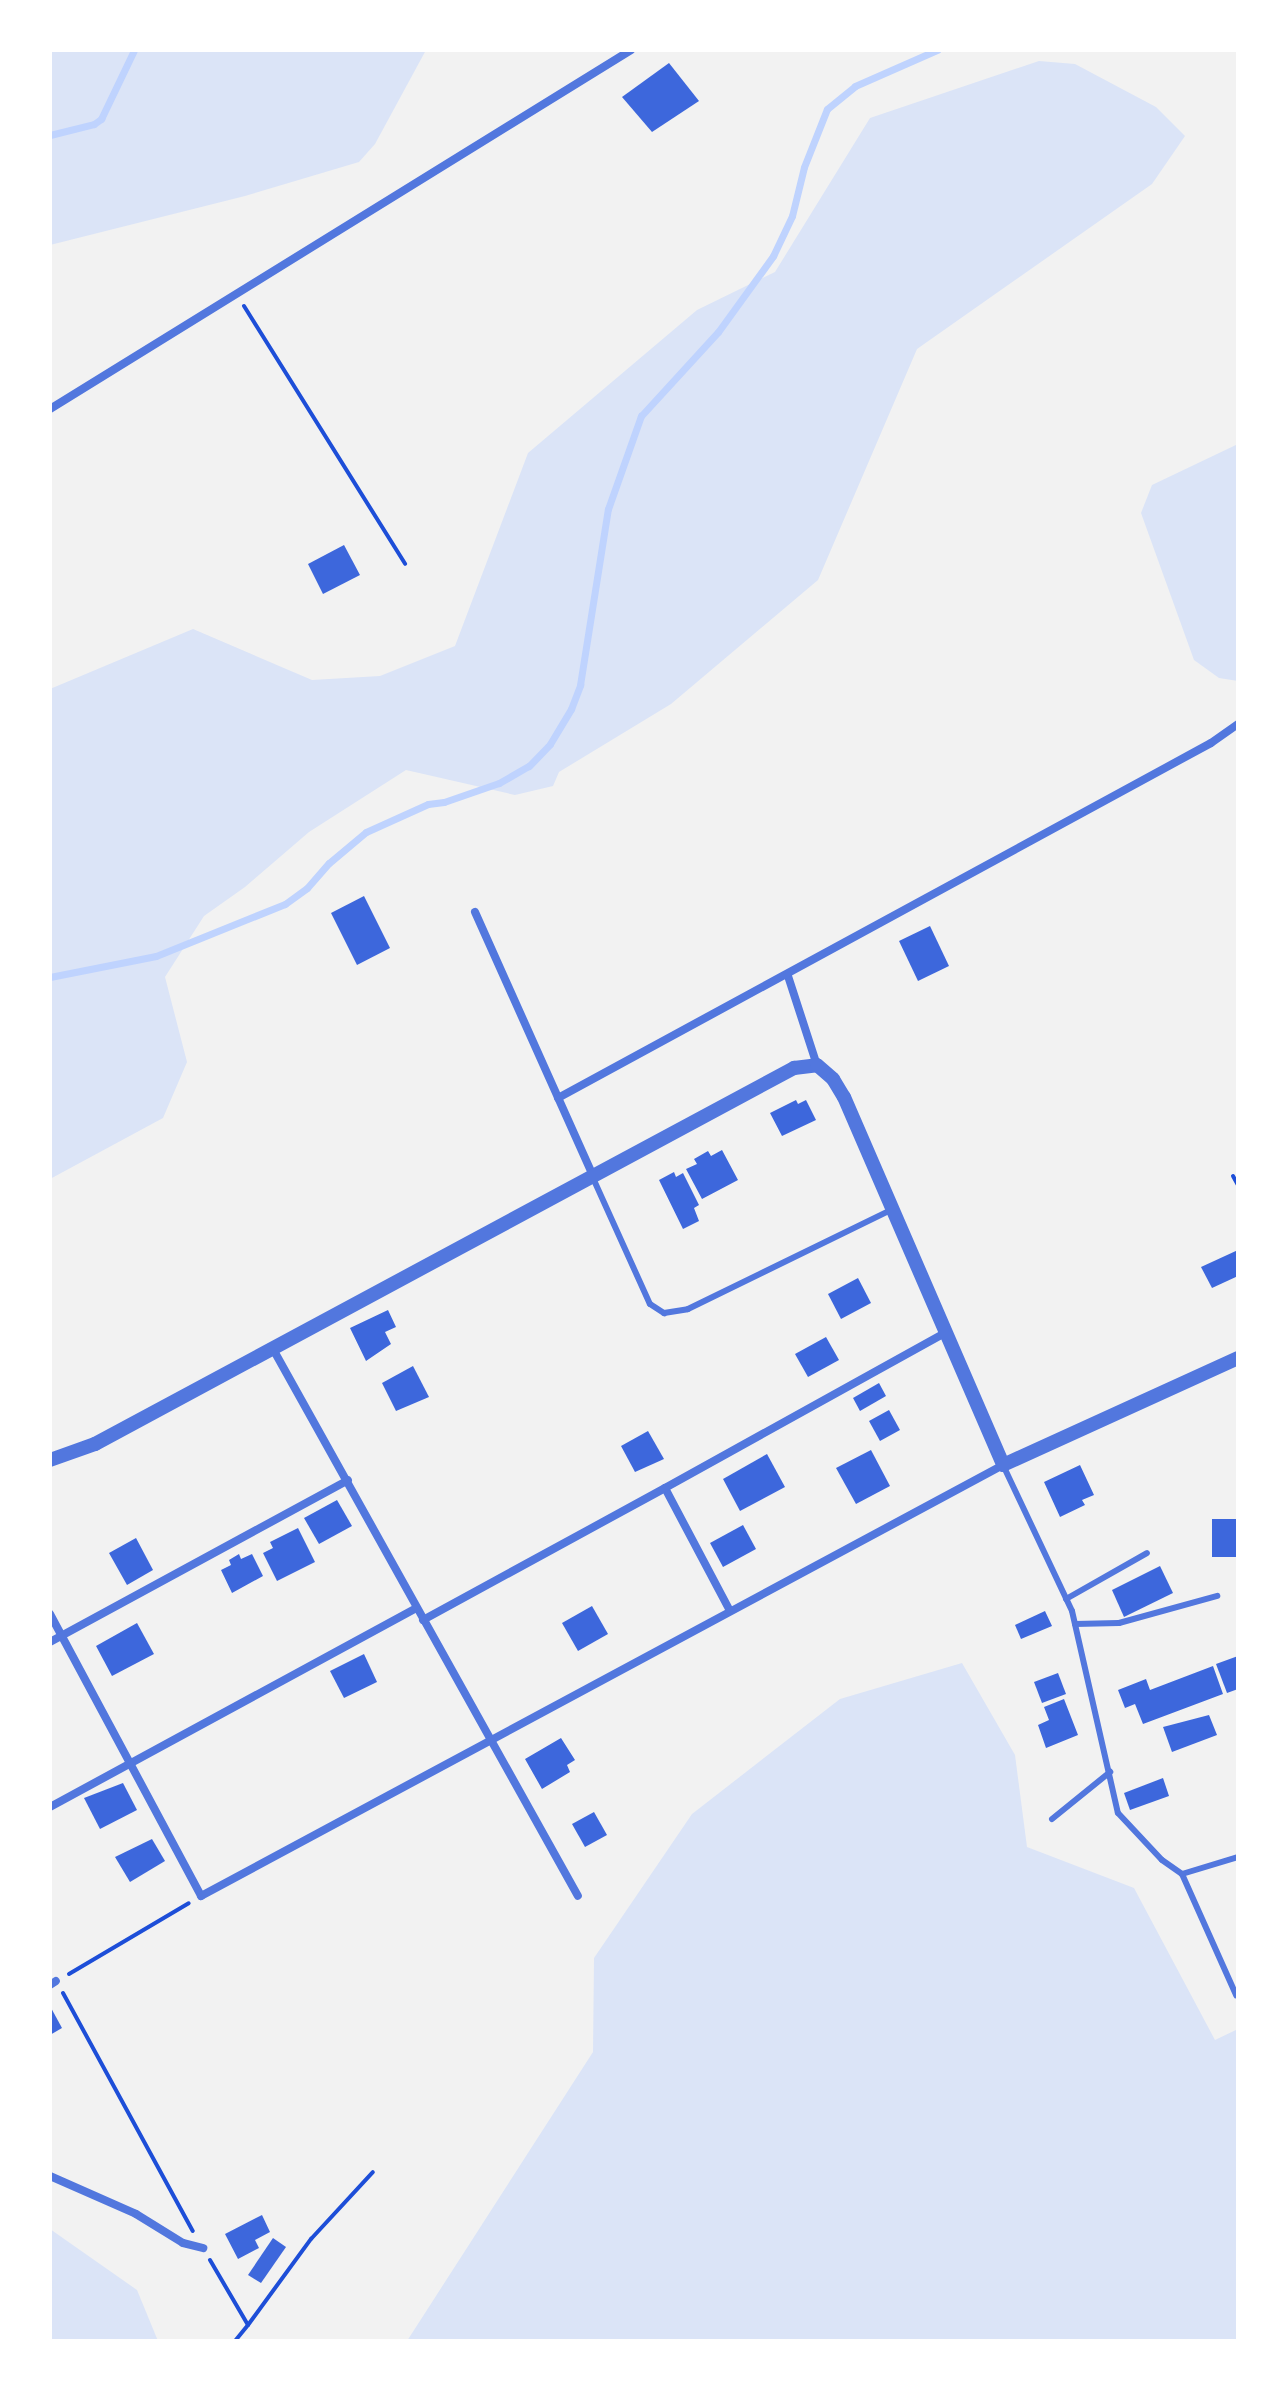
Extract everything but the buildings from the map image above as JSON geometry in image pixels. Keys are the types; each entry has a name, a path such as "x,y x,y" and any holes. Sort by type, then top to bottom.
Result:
{"street":[{"path":"50,409 631,50"},
{"path":"558,1098 788,976 1211,743 1238,724"},
{"path":"475,912 592,1174"},
{"path":"788,976 817,1065 833,1079 844,1097 1003,1465"},
{"path":"50,1460 95,1444 794,1068 817,1065"},
{"path":"423,1620 948,1332"},
{"path":"273,1349 578,1896"},
{"path":"50,1614 201,1896 729,1609 1003,1465 1238,1358"},
{"path":"50,1642 348,1480"},
{"path":"665,1488 729,1609"},
{"path":"50,1807 417,1608"},
{"path":"50,2176 136,2214 183,2243 203,2248"}],"lane":[{"path":"592,1174 650,1304 664,1313 688,1309 893,1209"},
{"path":"1003,1465 1075,1624 1118,1813 1162,1860 1182,1874 1236,1995"},
{"path":"1066,1599 1147,1553"},
{"path":"1075,1624 1119,1623 1217,1596"},
{"path":"1052,1819 1110,1772"},
{"path":"1182,1874 1238,1857"}],"path":[{"path":"236,294 405,564"},
{"path":"1233,1176 1238,1185"},
{"path":"201,1896 53,1983 248,2325"},
{"path":"235,2341 311,2239 373,2172"}],"shaded area":[{"path":"50,50 426,50 375,144 359,162 245,196 50,245"},
{"path":"1039,61 1075,64 1156,107 1185,136 1152,184 917,349 818,580 671,704 559,772 553,786 515,795 406,770 309,832 245,887 204,916 165,977 187,1062 163,1118 50,1179 50,689 193,629 312,680 380,676 455,646 528,453 697,310 775,272 870,118"},
{"path":"1238,444 1238,681 1219,678 1194,660 1141,513 1152,485"},
{"path":"962,1663 1015,1755 1027,1847 1134,1888 1215,2040 1238,2029 1238,2341 407,2341 593,2052 594,1958 692,1814 840,1699"},
{"path":"50,2229 137,2290 158,2341 50,2341"}],"waterway":[{"path":"50,135 94,124 101,119 134,50"},
{"path":"50,977 156,956 285,904 307,888 329,863 366,832 428,804 444,802 499,783 529,766 550,744 571,709 580,685 608,509 641,416 718,332 773,256 792,216 804,167 827,109 855,86 937,50"}]}
